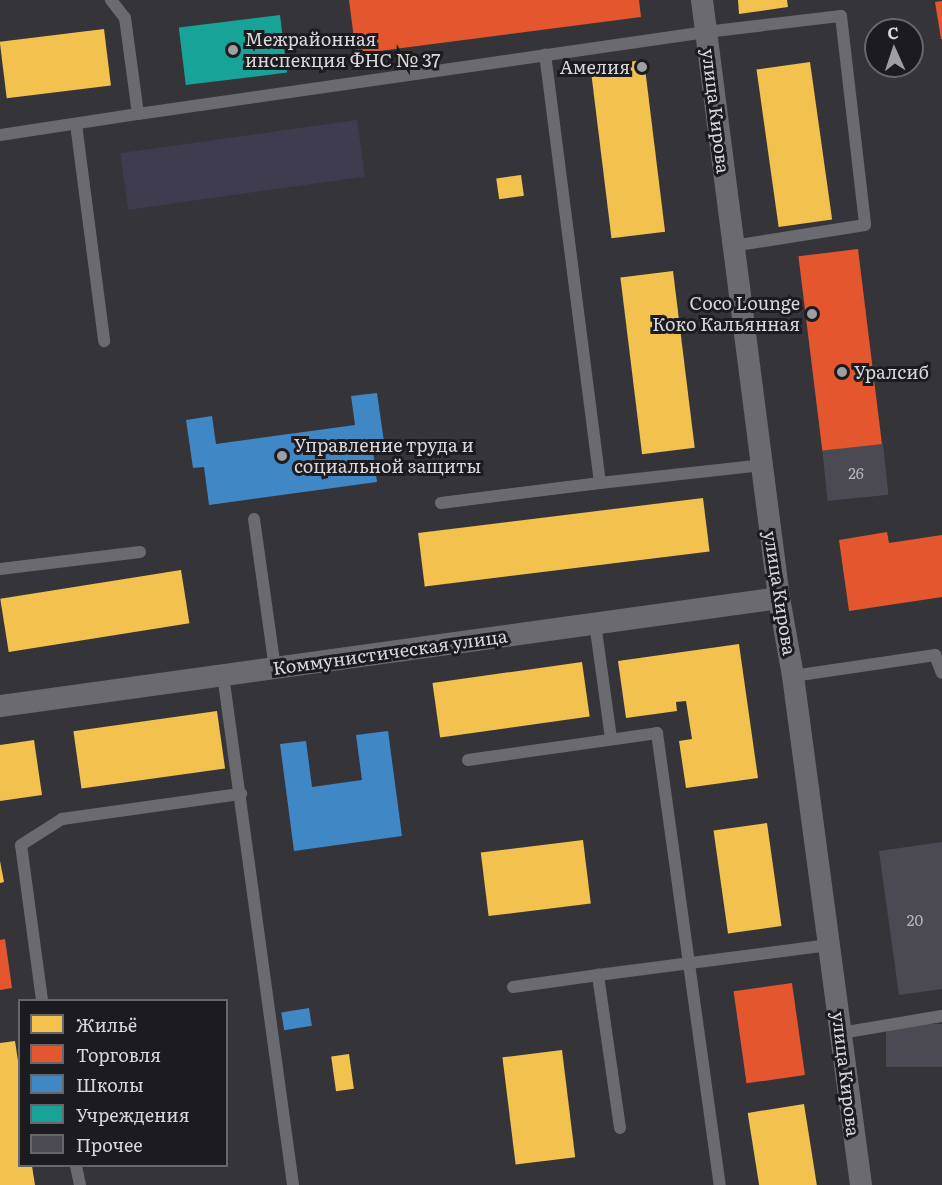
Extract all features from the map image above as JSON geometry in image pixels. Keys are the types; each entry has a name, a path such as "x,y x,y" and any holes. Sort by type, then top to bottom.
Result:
{"street":[{"name":"улица Кирова","path":"702,0 779,598 793,676 861,1185"},
{"name":"Коммунистическая улица","path":"0,706 779,598"}],"lane":[{"path":"111,0 125,18 138,114"},
{"path":"0,135 706,32 841,16 865,225 732,246"},
{"path":"545,55 600,483"},
{"path":"76,124 104,341"},
{"path":"441,503 762,465"},
{"path":"254,519 274,668"},
{"path":"0,569 140,552"},
{"path":"595,623 611,739"},
{"path":"793,676 935,655 942,673"},
{"path":"223,675 293,1185"},
{"path":"468,760 657,733 720,1185"},
{"path":"42,999 21,845 62,819 241,794"},
{"path":"513,987 829,945"},
{"path":"598,975 620,1128"},
{"path":"841,1033 942,1016"},
{"path":"76,1167 80,1185"}],"shaded area":[{"path":"357,120 365,176 128,210 120,153"}],"building: Жильё":[{"path":"738,0 787,0 788,7 739,14"},
{"path":"104,29 111,86 7,98 0,42"},
{"path":"644,60 665,232 611,238 590,67"},
{"path":"810,62 832,219 779,227 757,70"},
{"path":"521,175 524,196 499,199 496,178"},
{"path":"673,271 695,448 642,454 620,277"},
{"path":"703,498 710,552 425,587 418,533"},
{"path":"181,570 189,623 9,652 0,599"},
{"path":"739,644 758,778 686,788 679,741 692,739 686,701 676,702 677,711 626,718 618,661"},
{"path":"582,662 590,716 440,737 432,683"},
{"path":"217,711 225,768 81,789 73,731"},
{"path":"34,740 42,795 0,801 0,745"},
{"path":"767,823 781,926 728,934 714,831"},
{"path":"583,840 591,904 489,916 481,853"},
{"path":"0,861 4,882 0,883"},
{"path":"15,1041 18,1061 18,1167 32,1167 35,1185 0,1185 0,1043"},
{"path":"562,1050 575,1157 516,1165 502,1057"},
{"path":"349,1054 354,1089 336,1091 331,1057"},
{"path":"804,1104 817,1185 759,1185 748,1113"}],"building: Торговля":[{"path":"349,0 639,0 641,17 356,54"},
{"path":"942,1 942,39 941,39 935,2"},
{"path":"858,249 882,445 822,452 798,256"},
{"path":"887,532 889,543 942,535 942,597 849,611 839,540"},
{"path":"5,939 12,988 0,990 0,940"},
{"path":"792,983 805,1075 747,1083 734,991"}],"building: Школы":[{"name":"Управление труда и социальной защиты","path":"377,393 384,442 372,444 377,482 209,505 204,467 193,468 186,420 212,416 216,444 355,425 351,396"},
{"path":"388,731 402,836 294,851 280,744 306,741 312,787 362,780 356,735"},
{"path":"309,1008 312,1026 284,1030 281,1012"}],"building: Учреждения":[{"name":"Межрайонная инспекция ФНС № 37","path":"280,15 287,73 186,85 179,27"}],"building: Прочее":[{"path":"883,444 888,495 828,501 822,450"},
{"path":"942,842 942,989 899,995 879,851"},
{"path":"886,1024 942,1024 942,1067 886,1067"}],"place":[{"name":"Межрайонная инспекция ФНС № 37","path":"233,50"},
{"name":"Амелия","path":"642,67"},
{"name":"Coco Lounge Коко Кальянная","path":"812,314"},
{"name":"Уралсиб","path":"842,372"},
{"name":"Управление труда и социальной защиты","path":"282,456"}]}
